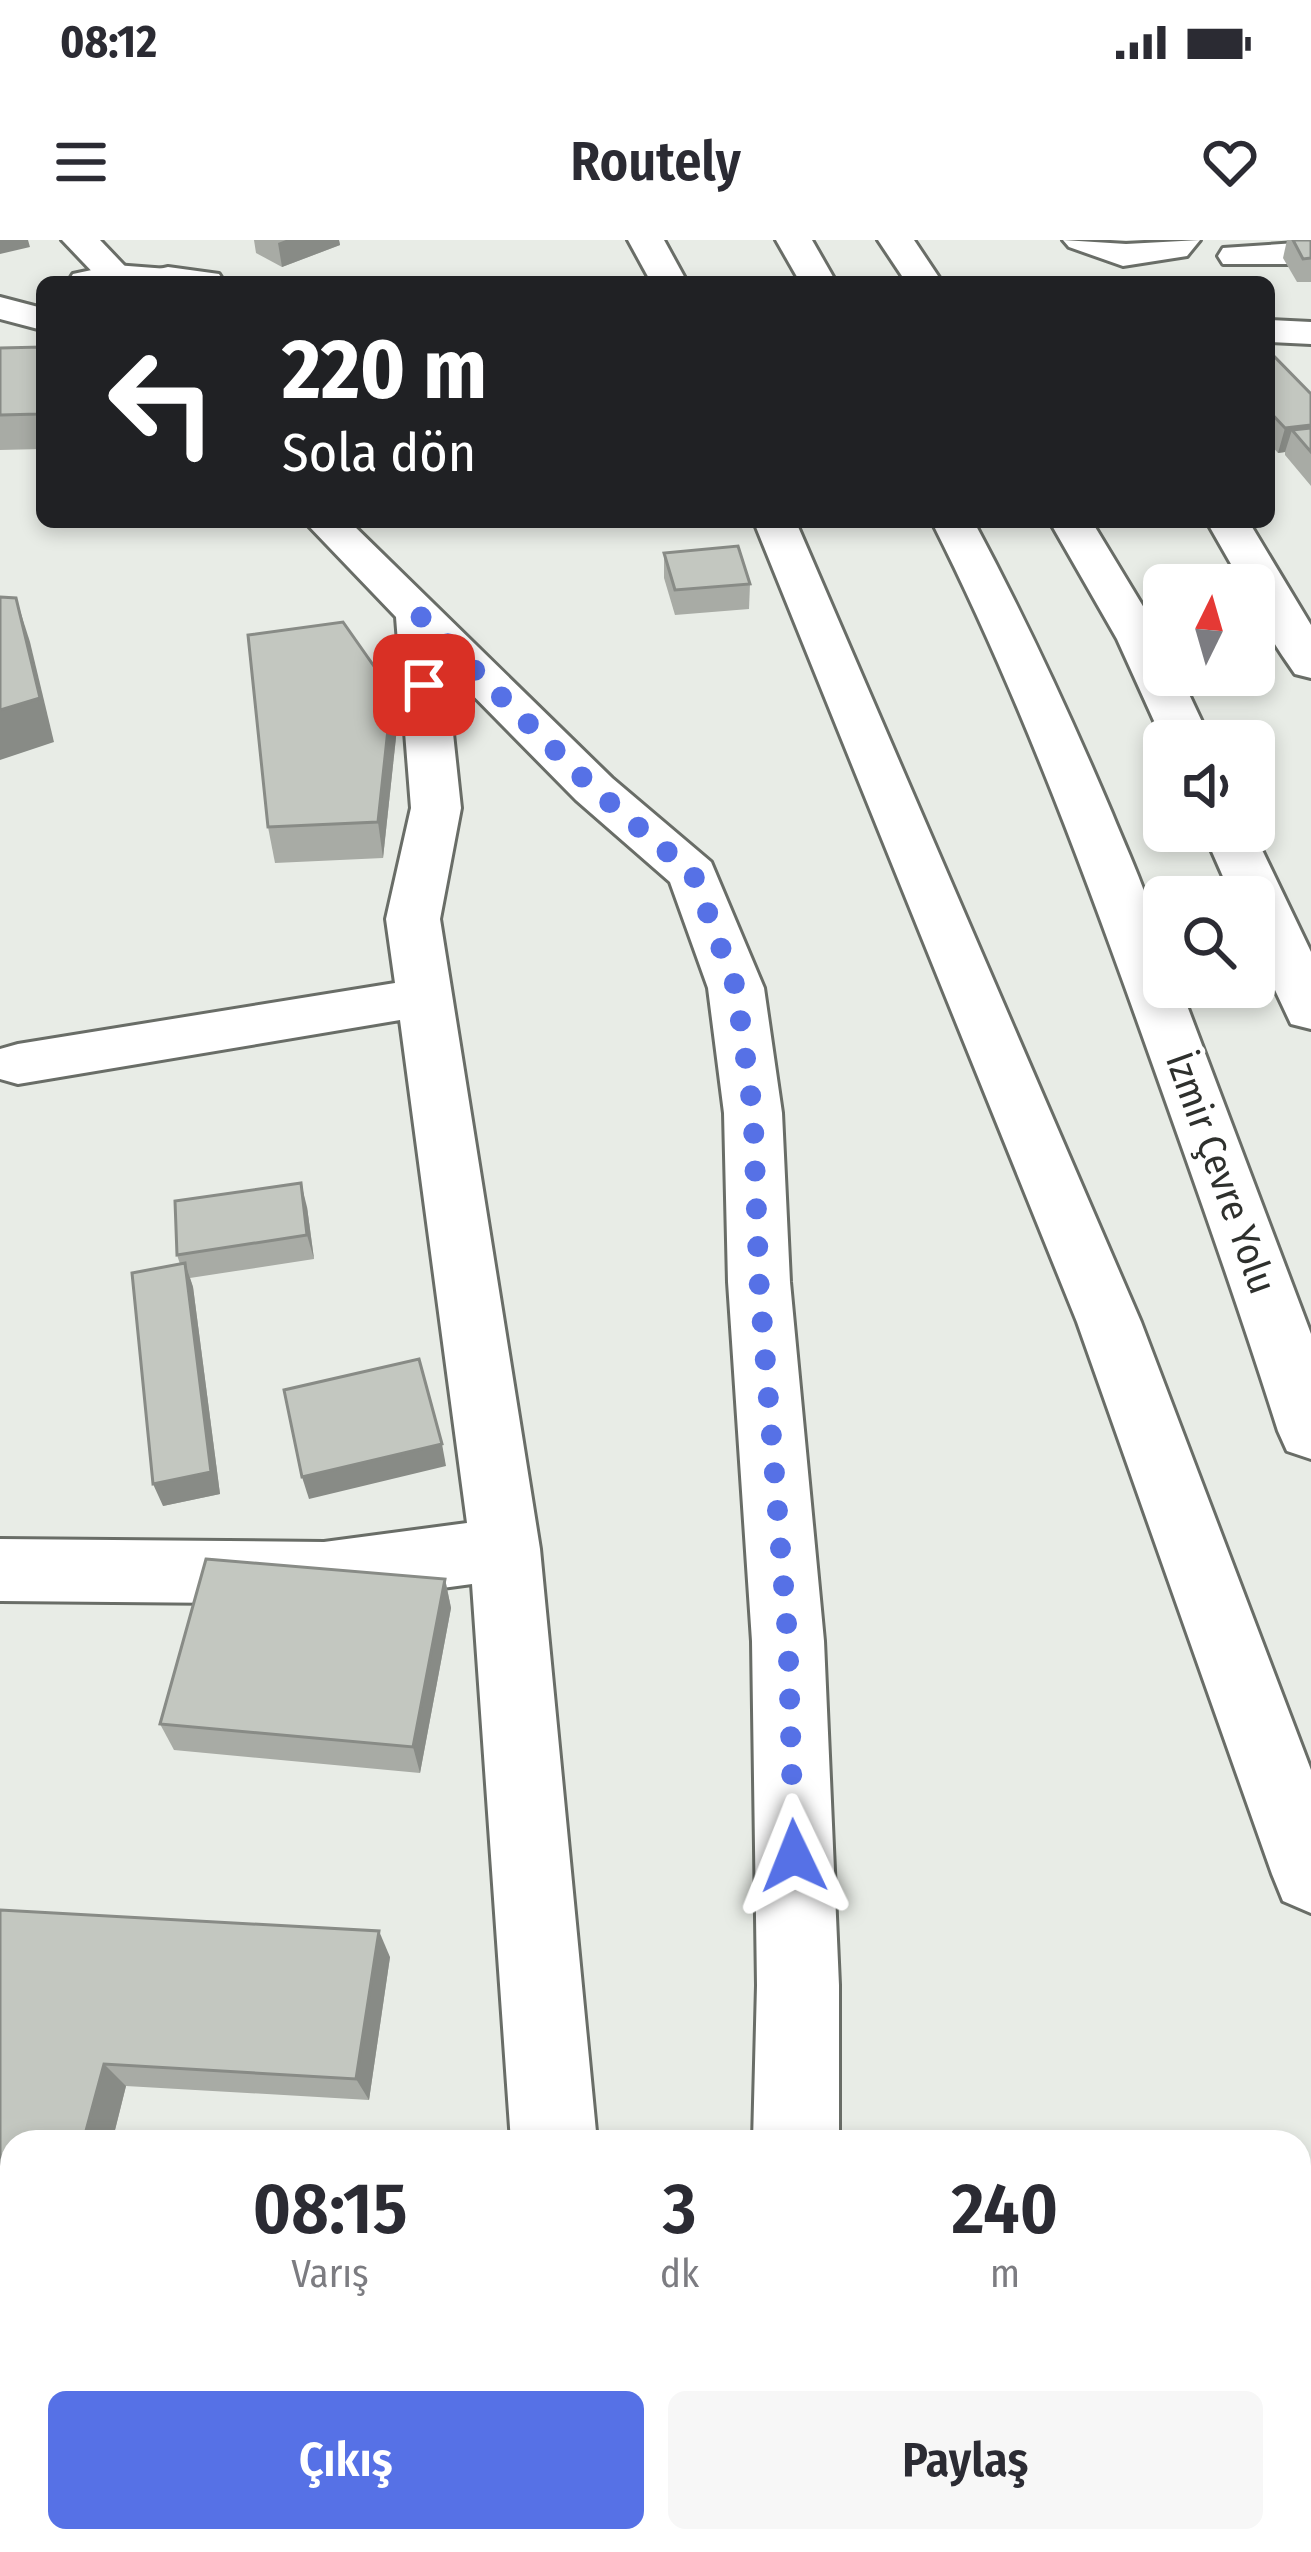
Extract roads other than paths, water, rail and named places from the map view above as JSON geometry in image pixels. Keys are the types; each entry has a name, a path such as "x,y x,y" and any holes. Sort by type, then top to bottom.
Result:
{"main road":[{"path":"80,240 101,276"},
{"path":"134,240 166,276"},
{"path":"646,240 666,276"},
{"path":"1053,240 1083,276"},
{"path":"1081,240 1124,255 1175,249 1182,240"},
{"path":"897,242 920,276"},
{"path":"1235,259 1311,253"},
{"path":"0,286 36,284"},
{"path":"1275,307 1311,309"},
{"path":"0,308 36,340"},
{"path":"1275,331 1311,333"},
{"path":"332,528 594,789 693,874 736,988 753,1113 759,1282 788,1641 798,1985 796,2130"},
{"path":"778,528 1109,1322 1311,1874"},
{"name":"İzmir Çevre Yolu","path":"955,528 1005,619 1085,801 1269,1303 1311,1431"},
{"path":"1075,528 1140,639 1177,720"},
{"path":"1232,528 1311,664"},
{"path":"418,614 436,808 413,919 505,1549 553,2130"},
{"path":"1238,852 1311,1010"},
{"path":"18,1064 424,997"},
{"path":"0,1570 324,1573 505,1549"}]}
